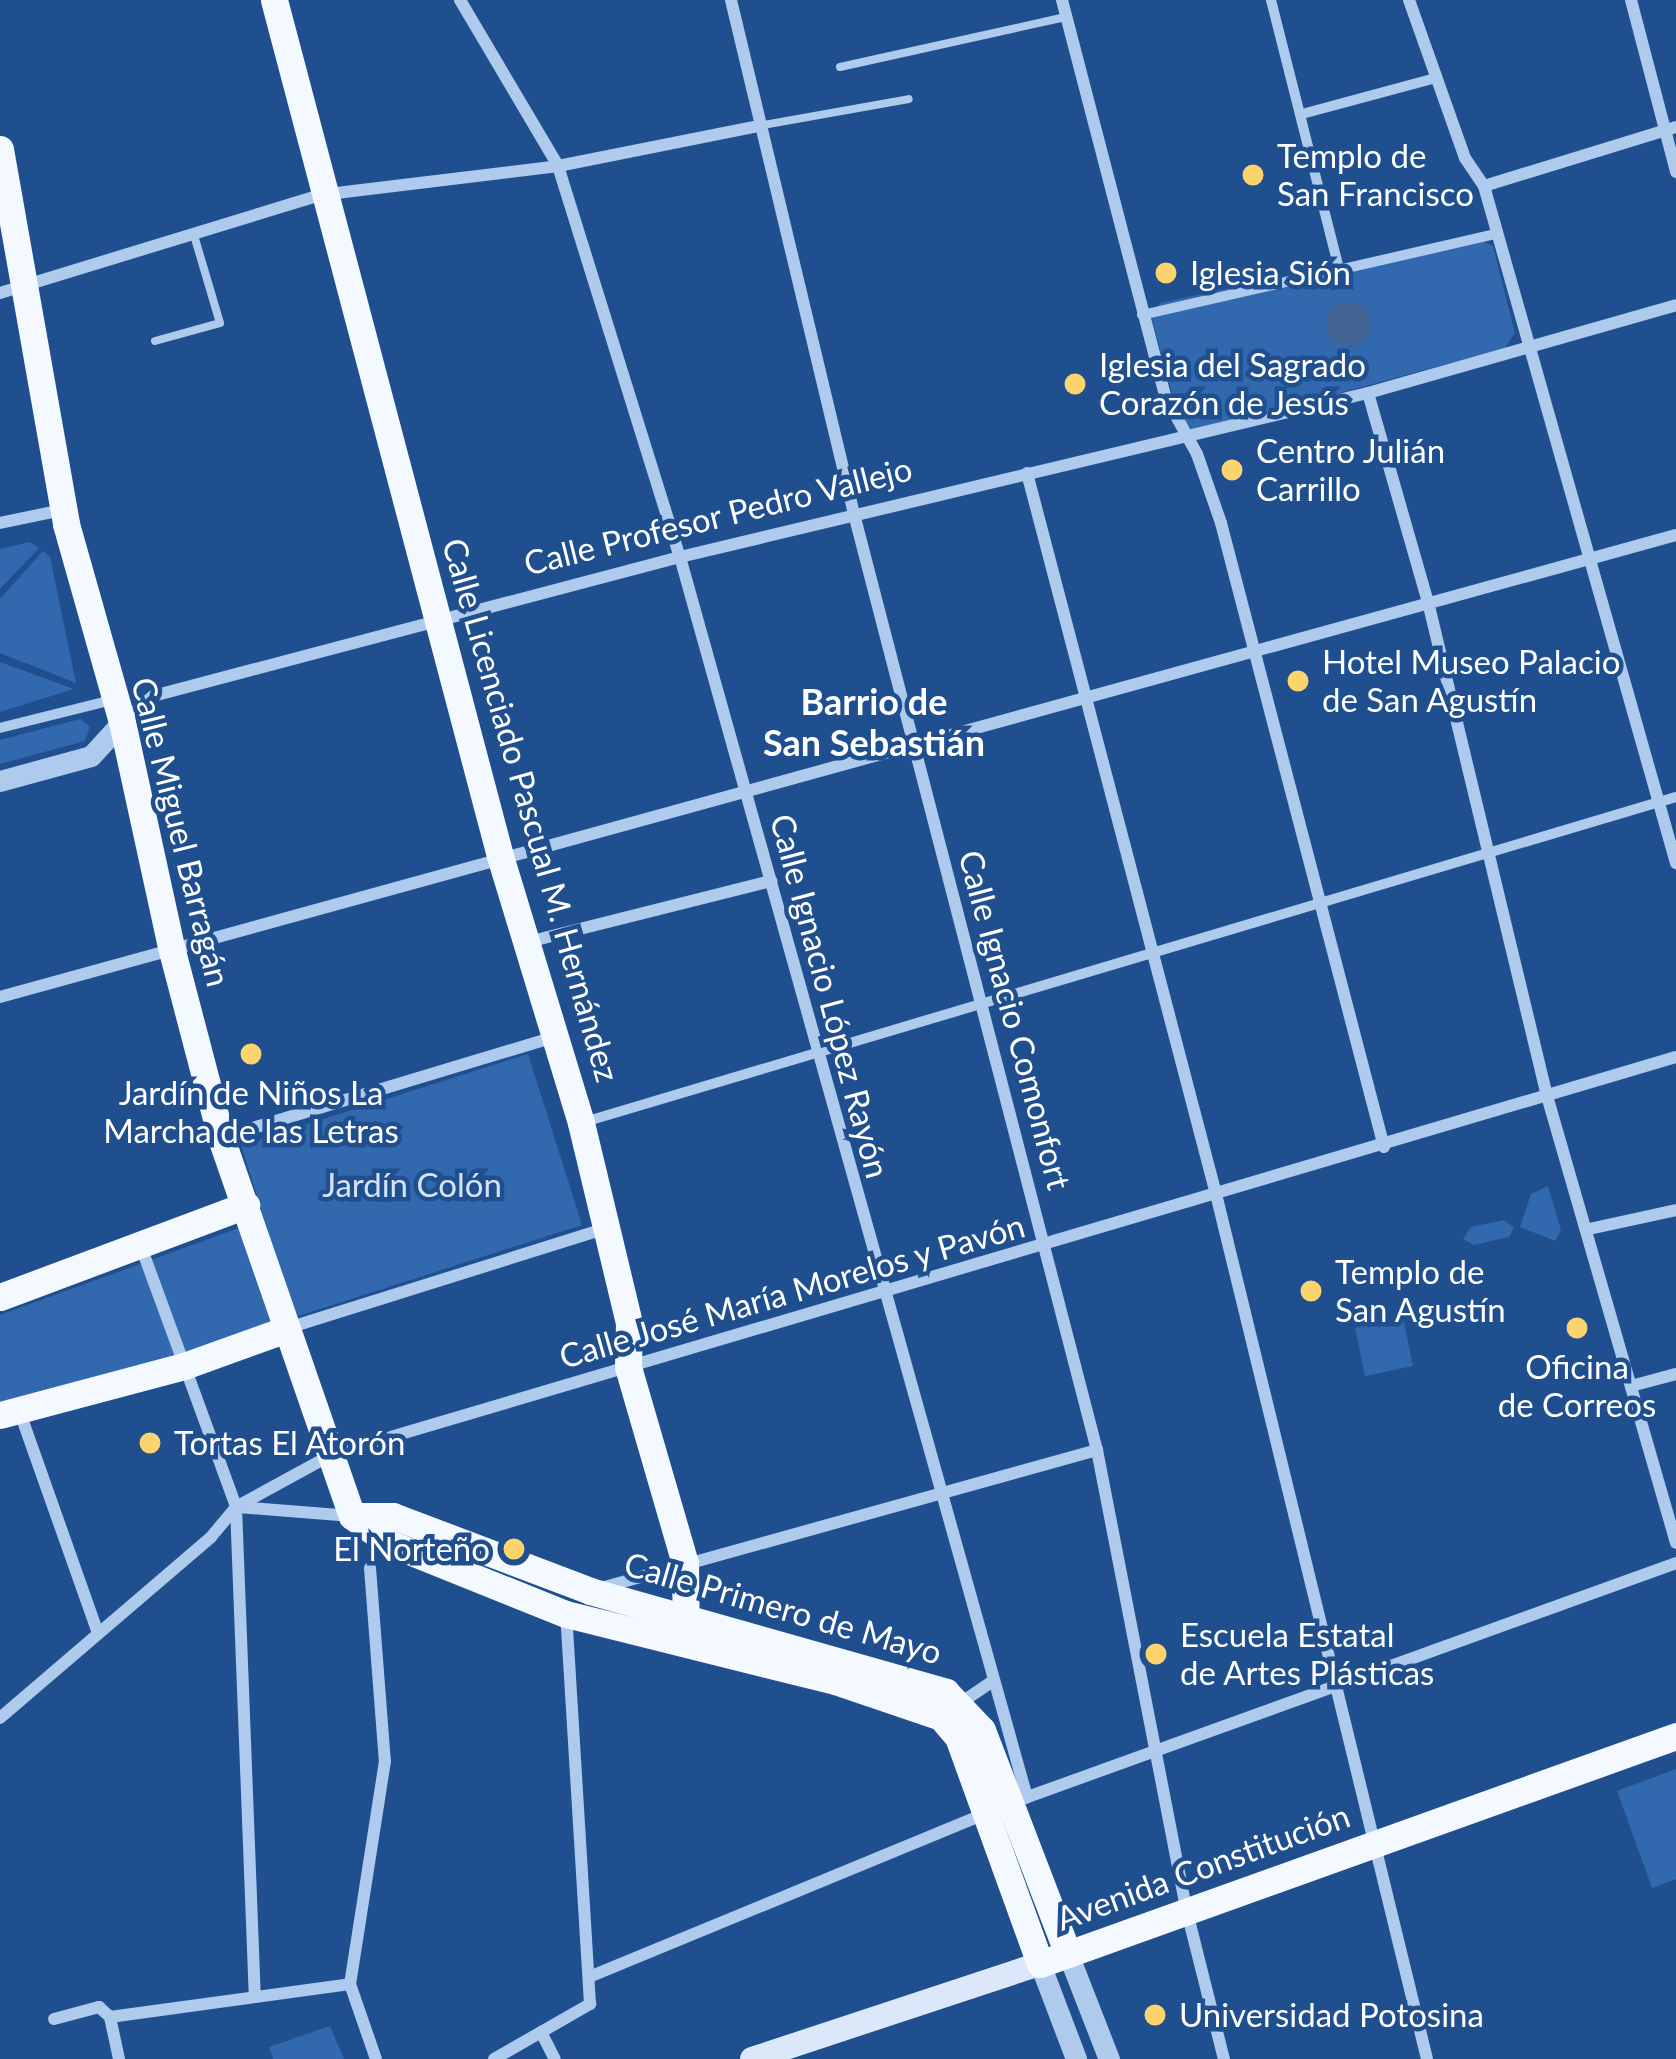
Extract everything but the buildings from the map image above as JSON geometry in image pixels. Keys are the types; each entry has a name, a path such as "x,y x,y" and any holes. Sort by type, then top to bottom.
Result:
{"main road":[{"name":"Calle Licenciado Pascual M. Hernández","path":"274,0 320,195 441,621 500,856 581,1123 629,1322 628,1367 685,1563 689,1629"},
{"name":"Calle Miguel Barragán","path":"0,150 10,291 117,711 171,947 221,1138 352,1516"},
{"path":"2,1288 246,1205"},
{"path":"9,1413 184,1366 287,1329"},
{"name":"Calle Primero de Mayo","path":"352,1516 393,1516 689,1629 888,1684 951,1710 1008,1804 1068,1954"},
{"name":"Calle Primero de Mayo","path":"352,1516 389,1543 566,1613 689,1629"},
{"name":"Avenida Constitución","path":"752,2059 802,2052 1676,1736"},
{"name":"Calle Primero de Mayo","path":"1008,1804 1040,1964"}],"street":[{"name":"Calle Ignacio López Rayón","path":"460,0 558,166 680,557 882,1292 942,1492 990,1683 1008,1804"},
{"name":"Calle Ignacio Comonfort","path":"731,0 854,514 1097,1450 1187,1912 1224,2059"},
{"path":"1062,0 1165,396 1191,434 1207,474 1384,1148"},
{"path":"1271,0 1338,265"},
{"path":"1409,0 1435,78 1484,186 1676,863"},
{"path":"1631,0 1671,129 1676,172"},
{"path":"1302,114 1435,78"},
{"path":"10,291 320,195 558,166 758,125"},
{"path":"1484,186 1671,129"},
{"path":"1142,315 1497,234"},
{"name":"Calle Profesor Pedro Vallejo","path":"0,781 91,756 117,711 152,696 680,557 1368,393 1676,305"},
{"path":"1368,393 1428,602 1547,1096 1676,1543"},
{"path":"1027,473 1216,1194 1427,2059"},
{"path":"0,523 63,509"},
{"path":"0,998 913,740 1676,535"},
{"path":"0,728 117,711"},
{"path":"581,1123 816,1048 1676,797"},
{"path":"526,942 771,881"},
{"path":"221,1138 555,1036"},
{"name":"Calle José María Morelos y Pavón","path":"0,1718 236,1507 333,1454 1384,1148 1676,1057"},
{"path":"1588,1229 1676,1210"},
{"path":"287,1329 603,1229"},
{"path":"140,1244 236,1507 255,1997"},
{"path":"1631,1386 1676,1374"},
{"path":"9,1413 98,1634"},
{"path":"494,2059 590,2004 566,1613 590,1592 1097,1450"},
{"name":"Calle Primero de Mayo","path":"236,1507 352,1516"},
{"path":"589,1977 1008,1804 1676,1563"},
{"path":"370,1568 385,1761 350,1984 376,2059"},
{"path":"951,1710 990,1683"},
{"name":"Calle Primero de Mayo","path":"1068,1954 1109,2059"},
{"name":"Calle Primero de Mayo","path":"1040,1964 1076,2059"},
{"path":"110,2018 350,1984"},
{"path":"54,2019 99,2007 110,2018 119,2059"},
{"path":"542,2032 555,2059"}],"lane":[{"path":"840,67 1066,17"},
{"path":"758,125 909,99"},
{"path":"155,341 220,323 194,235"}],"green space":[{"path":"1473,236 1493,246 1515,333 1505,348 1196,432 1179,420 1152,319 1160,303","holes":["1342,302 1363,308 1370,328 1351,347 1327,333"]},
{"path":"30,542 39,548 0,589 0,549"},
{"path":"43,551 50,557 76,683 0,653 0,599"},
{"path":"0,662 74,689 0,712"},
{"path":"80,719 90,726 85,741 0,764 0,740"},
{"name":"Jardín Colón","path":"528,1054 582,1225 295,1317 241,1145"},
{"path":"1548,1186 1561,1230 1555,1241 1520,1227 1531,1194"},
{"path":"1504,1220 1514,1228 1509,1237 1474,1245 1463,1239 1471,1227"},
{"path":"247,1225 280,1321 182,1360 0,1405 0,1315"},
{"path":"1403,1318 1413,1366 1365,1376 1355,1328"},
{"path":"1676,1769 1676,1879 1652,1888 1617,1791"},
{"path":"330,2026 344,2059 273,2059 269,2047"}],"shaded area":[{"path":"1348,302 1364,308 1370,324 1364,340 1348,346 1332,340 1326,324 1332,308"}],"place":[{"name":"Templo de San Francisco","path":"1253,175"},
{"name":"Iglesia Sión","path":"1166,273"},
{"name":"Iglesia del Sagrado Corazón de Jesús","path":"1075,384"},
{"name":"Centro Julián Carrillo","path":"1232,470"},
{"name":"Hotel Museo Palacio de San Agustín","path":"1298,681"},
{"name":"Jardín de Niños La Marcha de las Letras","path":"251,1054"},
{"name":"Templo de San Agustín","path":"1311,1291"},
{"name":"Oficina de Correos","path":"1577,1328"},
{"name":"Tortas El Atorón","path":"150,1443"},
{"name":"El Norteño","path":"514,1549"},
{"name":"Escuela Estatal de Artes Plásticas","path":"1156,1654"},
{"name":"Universidad Potosina","path":"1155,2015"}],"district":[{"name":"Barrio de San Sebastián","path":"874,722"}]}
